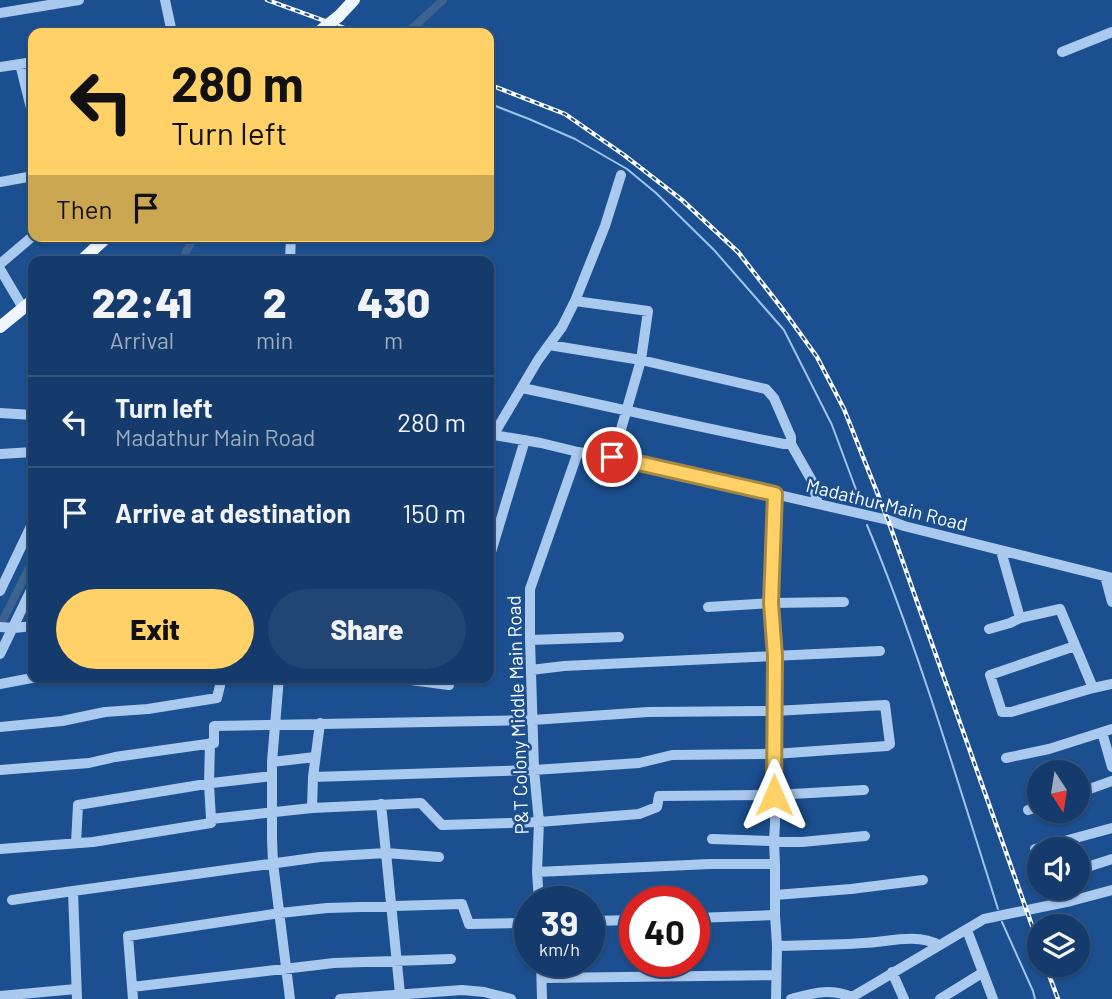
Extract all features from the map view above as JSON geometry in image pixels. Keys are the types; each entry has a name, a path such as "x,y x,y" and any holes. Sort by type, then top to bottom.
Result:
{"main road":[{"path":"324,28 354,0"},
{"path":"86,256 102,242"},
{"path":"0,327 28,304"}],"street":[{"path":"0,13 72,0"},
{"path":"165,0 171,28"},
{"path":"1062,52 1112,32"},
{"path":"0,67 28,63"},
{"path":"20,64 28,94"},
{"path":"494,430 562,327 575,302 605,226 621,175"},
{"path":"0,182 28,177"},
{"path":"0,264 28,240"},
{"path":"0,270 28,304"},
{"path":"575,302 648,311 641,360 612,457"},
{"path":"549,345 641,360 766,388 774,398 791,444 812,481 818,504"},
{"path":"522,388 626,409 718,432 791,444"},
{"path":"0,413 28,415"},
{"name":"Madathur Main Road","path":"494,435 612,457 888,520 1108,577"},
{"path":"494,542 525,440"},
{"path":"0,454 28,452"},
{"name":"P&T Colony Middle Main Road","path":"538,886 539,822 534,770 530,589 578,452"},
{"path":"775,494 771,603 775,656 776,999"},
{"path":"0,591 28,532"},
{"path":"1001,551 1020,618"},
{"path":"1108,577 1112,602"},
{"path":"0,654 6,628 28,594"},
{"path":"708,607 844,602"},
{"path":"989,629 1020,618 1060,609 1093,688"},
{"path":"6,628 28,626"},
{"path":"530,640 618,638"},
{"path":"1075,646 990,676 1002,712 1011,712 1112,684"},
{"path":"531,670 564,666 880,651"},
{"path":"0,684 28,679"},
{"path":"0,727 62,721 105,712 148,709 217,698 221,683"},
{"path":"278,683 272,762 273,863 290,999"},
{"path":"0,770 89,763 214,743 214,726 533,720 648,712 774,711 885,705 890,744 887,747 774,754 672,755 639,763 534,770 313,777"},
{"path":"312,808 320,723"},
{"path":"1006,758 1049,749 1107,730 1112,767"},
{"path":"0,849 93,842 211,823 211,743"},
{"path":"272,762 315,757"},
{"path":"76,843 78,805 272,776"},
{"path":"1090,789 1112,781"},
{"path":"211,820 312,808 421,803 442,825 539,822 639,814 657,807 659,796 774,795 864,790"},
{"path":"380,804 400,994"},
{"path":"1079,837 1112,828"},
{"path":"712,839 802,842 865,836"},
{"path":"12,900 320,856 386,853 439,857"},
{"path":"1090,866 1112,859"},
{"path":"537,872 710,864 775,864"},
{"path":"775,895 923,880"},
{"path":"791,999 827,991 840,992 851,998 984,919 1112,890"},
{"path":"0,996 76,994 73,891"},
{"path":"133,999 128,936 327,908 462,904 469,924 514,923"},
{"path":"710,917 775,915"},
{"path":"967,930 993,999"},
{"path":"777,946 907,939 927,939 939,945"},
{"path":"132,987 334,963 451,959"},
{"path":"892,972 904,999"},
{"path":"940,999 982,973"},
{"path":"543,978 775,975"},
{"path":"541,977 542,999"},
{"path":"340,999 462,990 511,999"}],"waterway":[{"path":"412,28 443,0"},
{"path":"494,105 575,139 627,169 656,193 714,250 784,330 832,425 861,503"},
{"path":"184,256 192,242"},
{"path":"867,525 920,667 998,909"},
{"path":"0,626 28,570"},
{"path":"1002,922 1035,999"}],"railway":[{"path":"267,0 344,28"},
{"path":"494,86 565,114 682,200 738,252 817,357 844,409 888,520 1028,914"},
{"path":"1050,977 1058,999"}],"route":[{"path":"612,457 775,494 771,603 775,656 774,795"}]}
